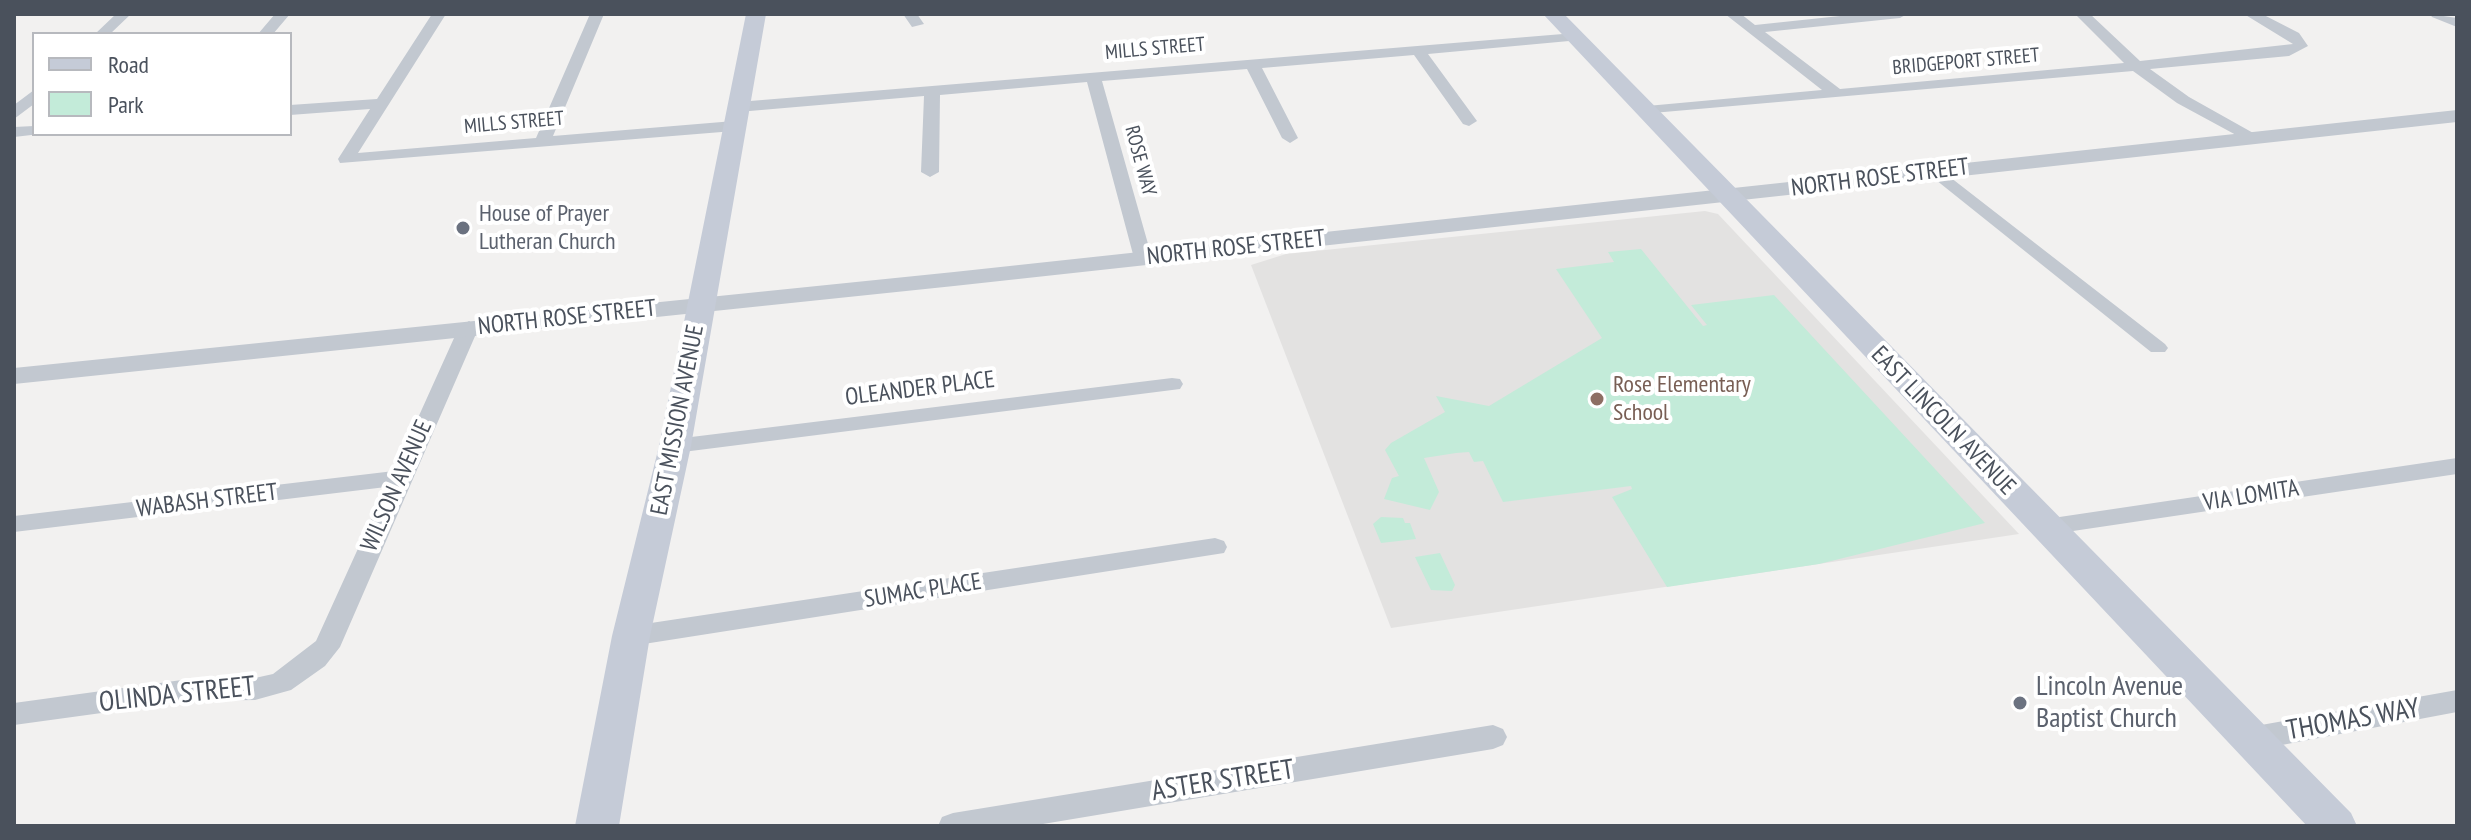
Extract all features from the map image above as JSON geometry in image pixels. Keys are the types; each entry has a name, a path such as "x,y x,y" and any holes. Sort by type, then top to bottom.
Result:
{"main road":[{"name":"EAST MISSION AVENUE","path":"597,826 631,636 675,446 756,14"},
{"name":"EAST LINCOLN AVENUE","path":"1553,14 2335,826"}],"street":[{"path":"104,32 124,14"},
{"path":"267,32 283,14"},
{"path":"292,110 383,103 439,14"},
{"path":"542,143 597,14"},
{"path":"1732,14 1837,94"},
{"path":"1753,29 1900,14"},
{"path":"2082,14 2136,66 2183,100 2249,137"},
{"name":"BRIDGEPORT STREET","path":"1647,111 2289,52 2301,46 2294,36 2251,14"},
{"path":"2437,14 2457,23"},
{"name":"MILLS STREET","path":"383,103 346,159 542,143 932,91 1575,37"},
{"path":"1417,49 1469,121"},
{"path":"1252,63 1290,138"},
{"name":"ROSE WAY","path":"1093,76 1143,258"},
{"path":"930,172 932,91"},
{"path":"14,114 32,97"},
{"name":"NORTH ROSE STREET","path":"14,376 1729,196 2457,116"},
{"path":"1937,172 2158,348"},
{"name":"WILSON AVENUE","path":"327,647 469,327"},
{"name":"OLEANDER PLACE","path":"675,446 1172,384"},
{"name":"VIA LOMITA","path":"2046,527 2457,466"},
{"name":"WABASH STREET","path":"14,524 400,478"},
{"name":"SUMAC PLACE","path":"631,636 1215,547"},
{"name":"OLINDA STREET","path":"14,714 189,690 255,689 281,682 316,659 327,647"},
{"name":"THOMAS WAY","path":"2250,739 2457,701"},
{"name":"ASTER STREET","path":"953,826 1493,737"}],"shaded area":[{"name":"Rose Elementary School","path":"1705,211 1718,214 2019,534 1391,628 1251,265 1286,254"}],"green space":[{"path":"1641,249 1703,326 1707,325 1691,305 1774,295 1985,523 1819,564 1667,587 1612,497 1632,489 1631,486 1503,502 1483,461 1474,462 1469,452 1424,458 1439,492 1430,510 1384,499 1392,478 1399,476 1385,450 1391,443 1445,412 1436,396 1489,406 1602,338 1556,269 1614,262 1608,252"},
{"path":"1381,517 1403,518 1405,523 1410,523 1416,539 1381,543 1373,524"},
{"path":"1440,553 1455,585 1452,591 1431,590 1415,557"}],"place":[{"name":"House of Prayer Lutheran Church","path":"463,228"},
{"name":"Rose Elementary School","path":"1597,399"},
{"name":"Lincoln Avenue Baptist Church","path":"2020,703"}]}
